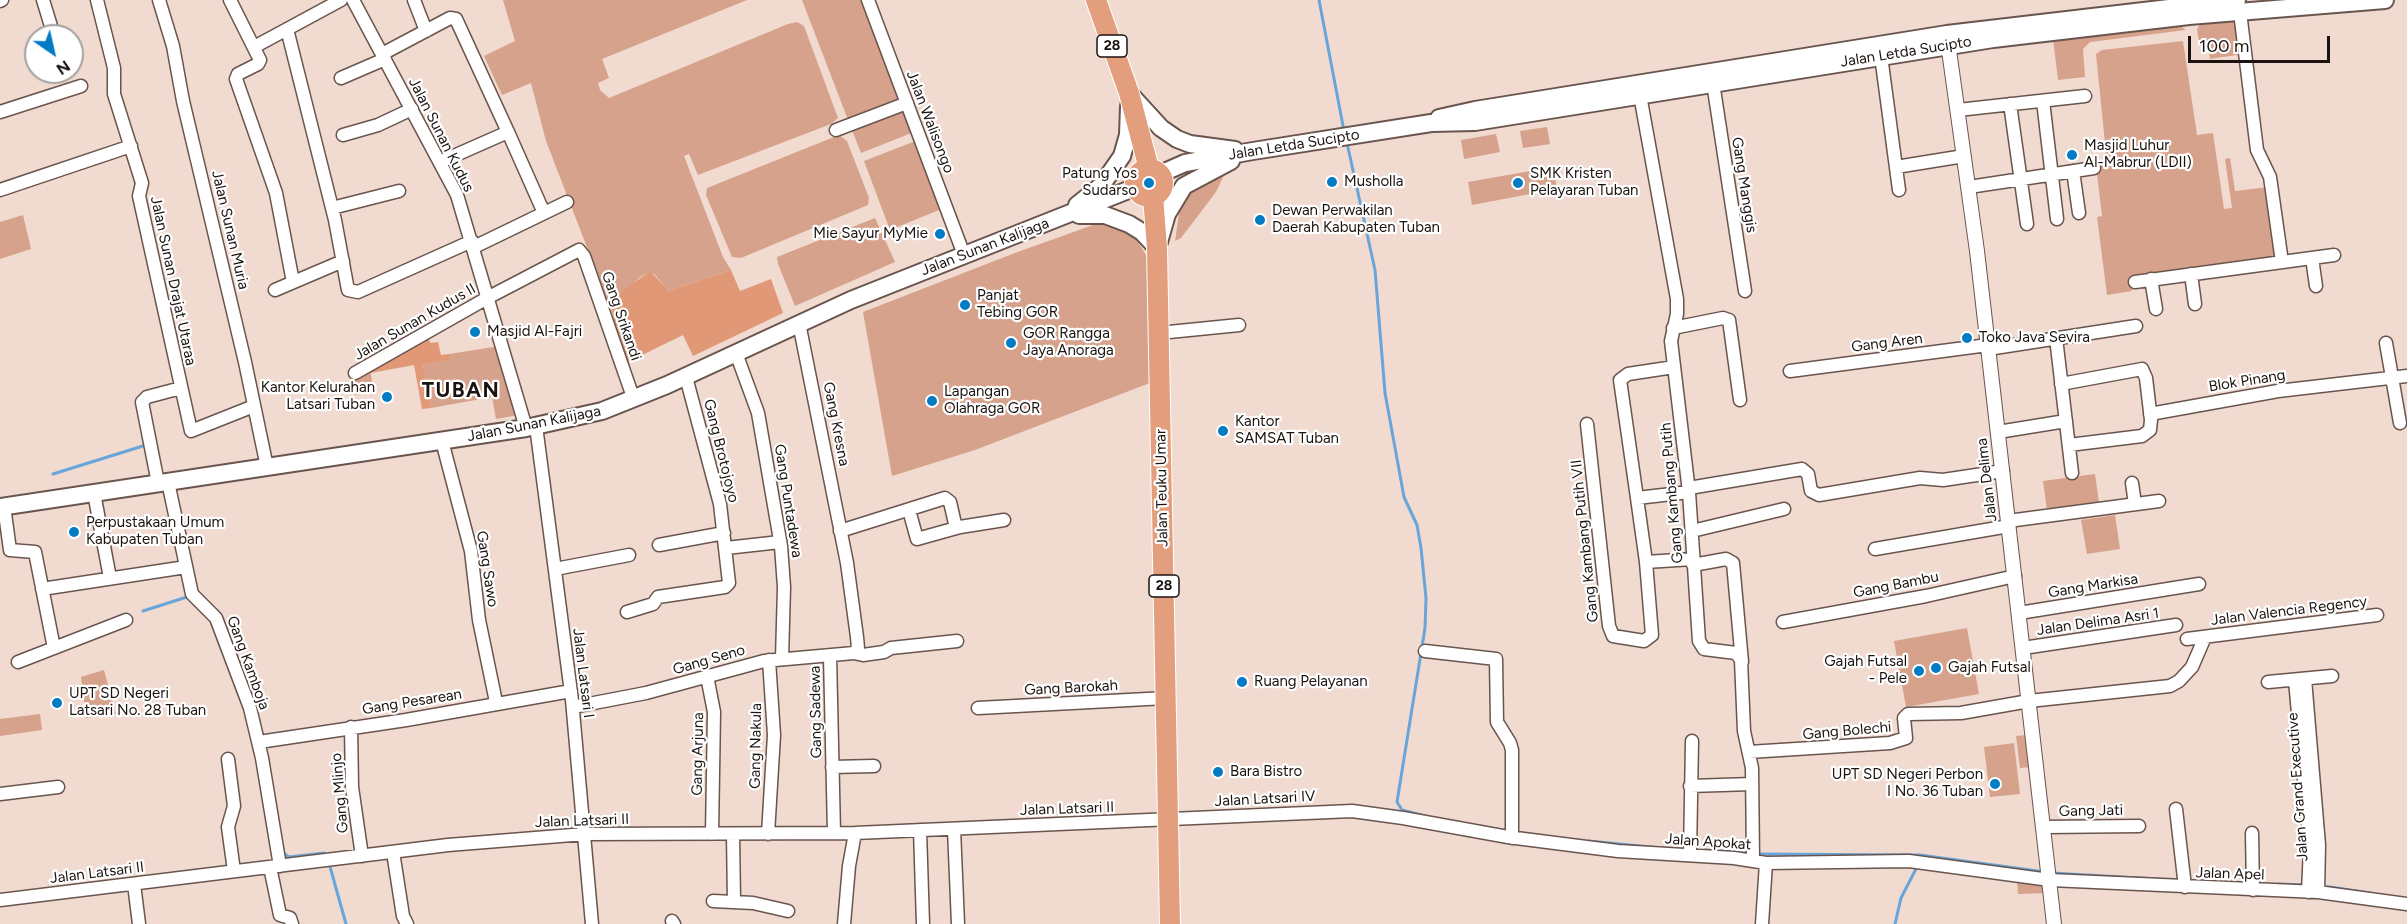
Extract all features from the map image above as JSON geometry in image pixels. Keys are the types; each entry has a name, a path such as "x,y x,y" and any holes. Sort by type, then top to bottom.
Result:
{"highway":[{"name":"28","path":"1096,0 1154,172"},
{"path":"1145,192 1138,175 1154,172"},
{"name":"Jalan Teuku Umar","path":"1145,192 1157,248 1170,924"}],"main road":[{"name":"Jalan Letda Sucipto","path":"1431,123 1463,112 1948,39 2189,10 2385,0"},
{"name":"Jalan Letda Sucipto","path":"1154,172 1185,163 1328,139 1431,123 1475,122 1881,56 1948,39"},
{"path":"1129,93 1161,128 1177,139 1190,144 1248,152"},
{"path":"1059,218 1101,186 1117,166 1128,135 1129,93"},
{"path":"1059,218 1105,215 1136,228 1157,248 1167,214 1184,186 1248,152"},
{"name":"Jalan Sunan Kalijaga","path":"2,506 442,441 531,427 595,413 634,400 799,323 964,255 1059,218 1145,192"}],"street":[{"path":"43,0 50,24"},
{"name":"Jalan Sunan Drajat Utaraa","path":"97,0 114,68 114,94 142,183 139,196 191,431 254,406"},
{"name":"Jalan Sunan Muria","path":"159,0 173,46 181,92 267,467"},
{"path":"230,0 260,62 238,74 236,79 265,157 284,224 293,282"},
{"path":"254,47 287,29 317,6 341,0"},
{"name":"Jalan Sunan Kudus","path":"353,0 457,195 531,427"},
{"path":"414,0 426,32"},
{"name":"Jalan Walisongo","path":"868,0 964,255"},
{"path":"2239,6 2257,150 2270,177 2282,262"},
{"path":"341,78 383,57 450,18 457,20 544,213"},
{"path":"287,29 332,208 347,288 355,292 473,244 567,202"},
{"name":"Jalan Delima","path":"1948,39 1969,187 2054,924"},
{"path":"1881,56 1899,190"},
{"name":"Gang Manggis","path":"1713,83 1745,291"},
{"path":"0,112 81,86"},
{"name":"Gang Kambang Putih","path":"1640,95 1672,267 1677,309 1673,328 1674,367 1689,490 1700,645 1709,650 1736,653 1742,662"},
{"path":"1958,110 2085,96"},
{"path":"2043,101 2057,219"},
{"path":"836,130 907,103"},
{"path":"2010,104 2026,224"},
{"path":"343,135 378,125 412,109"},
{"path":"440,162 508,132"},
{"path":"0,190 131,147"},
{"path":"1896,167 1964,156"},
{"path":"1969,187 2094,168"},
{"path":"2073,171 2079,213"},
{"path":"332,208 399,191"},
{"name":"Gang Srikandi","path":"574,252 579,250 583,253 634,400"},
{"name":"Jalan Sunan Kudus II","path":"355,373 574,252"},
{"path":"2135,282 2334,255"},
{"path":"2312,258 2316,286"},
{"path":"274,290 343,261"},
{"path":"2191,274 2194,304"},
{"path":"2151,279 2156,309"},
{"path":"1673,328 1723,318 1729,320 1740,400"},
{"name":"Gang Kresna","path":"799,323 840,531 857,638 858,648 854,653"},
{"path":"1159,333 1239,325"},
{"name":"Gang Aren","path":"1790,371 2136,326"},
{"path":"2056,338 2072,473"},
{"path":"2386,343 2400,423"},
{"name":"Gang Puntadewa","path":"736,353 758,413 780,542 784,587 776,659"},
{"path":"1674,367 1628,374 1620,380 1646,562 1726,559 1733,563 1742,662 1743,723 1752,783 1753,855"},
{"path":"2061,384 2142,369 2146,378 2151,427 2145,435 2069,446"},
{"name":"Gang Brotojoyo","path":"627,612 653,604 660,596 728,585 726,548 718,497 686,376"},
{"name":"Blok Pinang","path":"2150,414 2349,382 2407,376"},
{"name":"Gang Kamboja","path":"180,388 143,400 149,443 163,482 193,595 210,609 220,626 247,697 259,742 280,915 290,918 292,924"},
{"path":"1998,432 2066,421"},
{"name":"Gang Kambang Putih VII","path":"1587,424 1609,626 1615,638 1644,641 1652,635 1646,562"},
{"name":"Jalan Latsari I","path":"531,427 555,569 573,707 592,924"},
{"name":"Gang Sawo","path":"442,441 471,551 479,620 496,702"},
{"path":"1637,498 1806,470 1811,491 1816,495 1920,478 1943,480 2002,471"},
{"path":"2132,483 2135,504"},
{"path":"94,493 110,578"},
{"path":"840,531 947,499 956,528"},
{"path":"1875,549 2009,523 2159,501"},
{"path":"2,506 9,548 34,551 54,648"},
{"path":"1692,531 1784,509"},
{"path":"909,510 916,539 956,528 1004,520"},
{"path":"659,545 724,533"},
{"path":"726,548 780,542"},
{"path":"555,569 629,555"},
{"path":"42,589 186,567"},
{"name":"Gang Bambu","path":"1783,622 1926,596 2015,576"},
{"name":"Gang Markisa","path":"2019,614 2199,584"},
{"name":"Jalan Valencia Regency","path":"2187,639 2377,615"},
{"path":"18,662 126,620"},
{"name":"Jalan Delima Asri 1","path":"2023,648 2176,625"},
{"name":"Jalan Valencia Regency","path":"2030,701 2173,685 2192,667 2205,637"},
{"name":"Gang Seno","path":"573,707 646,693 776,659 854,653 863,655 891,648 957,641"},
{"path":"1425,651 1494,657 1497,661 1497,724 1512,746 1512,833"},
{"name":"Gang Sadewa","path":"830,656 834,833"},
{"name":"Gang Nakula","path":"768,834 776,659"},
{"name":"Gang Arjuna","path":"707,676 714,712 712,834"},
{"path":"2268,682 2332,676"},
{"name":"Jalan Grand Executive","path":"2300,679 2308,773 2313,892"},
{"name":"Gang Pesarean","path":"259,742 420,718 496,702 571,691"},
{"name":"Gang Barokah","path":"978,708 1166,698"},
{"name":"Gang Bolechi","path":"1749,752 1899,742 1907,736 1904,718 1907,715 1961,712 2030,701"},
{"name":"Gang Mlinjo","path":"351,727 352,787 362,856"},
{"path":"1690,850 1692,741"},
{"path":"228,759 234,806 228,827 234,872"},
{"name":"Gang Sadewa","path":"832,767 874,766"},
{"path":"1690,786 1752,783"},
{"path":"0,794 58,787"},
{"path":"2176,809 2185,887"},
{"name":"Jalan Latsari IV","path":"1168,820 1298,812 1364,812"},
{"name":"Jalan Apokat","path":"1364,812 1618,851 1690,850 1753,855 1766,863 1909,861 2050,874"},
{"name":"Jalan Latsari II","path":"0,900 393,852 585,834 855,833 1168,820"},
{"name":"Gang Jati","path":"2044,826 2139,826"},
{"path":"954,829 958,924"},
{"path":"920,830 923,924"},
{"path":"843,924 855,833"},
{"path":"2252,833 2254,885"},
{"path":"733,834 734,902"},
{"path":"393,852 403,916 407,924"},
{"path":"1762,924 1766,863"},
{"name":"Jalan Apel","path":"2050,874 2185,887 2254,885 2407,904"},
{"path":"134,884 140,924"},
{"path":"713,901 758,903 788,911"}],"shaded area":[{"path":"503,0 747,0 602,59 609,78 598,83 600,90 609,98 797,22 804,26 838,118 831,124 698,175 689,154 684,156 723,257 731,270 669,291 654,274 649,272 640,277 610,307 546,141 531,83 502,95 484,56 515,41"},
{"path":"802,0 863,0 902,100 848,120"},
{"path":"2238,19 2243,54 2210,59 2208,47 2199,42 2197,29 2201,23"},
{"path":"2179,25 2186,30 2090,42 2083,49 2085,77 2058,80 2053,39"},
{"path":"2183,41 2197,135 2213,133 2224,209 2232,208 2225,159 2230,158 2235,191 2269,187 2279,260 2130,279 2132,291 2107,295 2097,217 2102,216 2096,165 2107,163 2096,54 2102,50"},
{"path":"904,106 914,132 861,153 851,128"},
{"path":"1547,127 1550,144 1523,148 1520,131"},
{"path":"1496,134 1500,152 1464,159 1461,140"},
{"path":"839,135 847,141 869,198 868,205 741,258 732,257 706,195 707,188"},
{"path":"918,140 944,208 890,230 864,161"},
{"path":"1553,167 1557,189 1472,205 1468,182"},
{"path":"1224,175 1216,192 1181,238 1175,241 1180,207 1189,192"},
{"path":"23,215 31,249 0,259 0,222"},
{"path":"875,218 895,262 795,306 777,257"},
{"name":"GOR Rangga Jaya Anoraga","path":"1106,223 1136,238 1147,257 1155,381 975,450 892,476 863,312 1015,253 1093,225"},
{"path":"731,270 740,291 771,279 783,313 693,356 683,335 624,364 609,322 614,320 610,304 621,292 650,271 669,291"},
{"path":"428,334 430,343 438,342 441,355 449,354 450,360 423,365 431,408 422,409 414,365 371,373 370,368"},
{"path":"500,346 519,415 496,419 492,397 431,408 423,365 449,360 449,354"},
{"path":"370,368 372,382 364,383 366,393 355,395 352,378"},
{"path":"2095,474 2099,503 2047,510 2043,481"},
{"path":"2115,515 2120,549 2087,554 2081,520"},
{"name":"Gajah Futsal","path":"1967,628 1979,694 1906,707 1894,641"},
{"path":"104,670 116,714 86,718 81,677"},
{"path":"40,714 42,730 0,736 0,719"},
{"path":"2027,735 2031,767 2020,768 2016,736"},
{"path":"2014,743 2020,794 1990,797 1984,747"},
{"path":"2017,878 2042,882 2048,893 2018,894"}],"waterway":[{"path":"1319,0 1344,131"},
{"path":"1347,143 1375,270 1385,393 1404,497 1417,525 1421,548 1426,598 1425,628 1397,802 1402,810 1425,816"},
{"path":"53,474 146,445"},
{"path":"143,611 190,596"},
{"path":"202,597 218,613"},
{"path":"265,747 268,760"},
{"path":"1589,841 1660,848"},
{"path":"1705,850 1749,853"},
{"path":"282,852 289,857 324,853 327,857"},
{"path":"1756,854 1920,855 2045,872"},
{"path":"329,863 346,924"},
{"path":"1895,924 1901,898 1918,865"},
{"path":"2052,873 2174,880"},
{"path":"2279,884 2304,885"},
{"path":"2323,886 2370,893"}],"place":[{"name":"Masjid Luhur Al-Mabrur (LDII)","path":"2072,155"},
{"name":"Musholla","path":"1332,182"},
{"name":"Patung Yos Sudarso","path":"1149,183"},
{"name":"SMK Kristen Pelayaran Tuban","path":"1518,183"},
{"name":"Dewan Perwakilan Daerah Kabupaten Tuban","path":"1260,220"},
{"name":"Mie Sayur MyMie","path":"940,234"},
{"name":"Panjat Tebing GOR","path":"965,305"},
{"name":"Masjid Al-Fajri","path":"475,332"},
{"name":"Toko Java Sevira","path":"1967,338"},
{"name":"GOR Rangga Jaya Anoraga","path":"1011,343"},
{"name":"Kantor Kelurahan Latsari Tuban","path":"387,397"},
{"name":"Lapangan Olahraga GOR","path":"932,401"},
{"name":"Kantor SAMSAT Tuban","path":"1223,431"},
{"name":"Perpustakaan Umum Kabupaten Tuban","path":"74,532"},
{"name":"Gajah Futsal","path":"1936,668"},
{"name":"Gajah Futsal - Pele","path":"1919,671"},
{"name":"Ruang Pelayanan","path":"1242,682"},
{"name":"UPT SD Negeri Latsari No. 28 Tuban","path":"57,703"},
{"name":"Bara Bistro","path":"1218,772"},
{"name":"UPT SD Negeri Perbon I No. 36 Tuban","path":"1995,784"}],"district":[{"name":"TUBAN","path":"461,391"}]}
